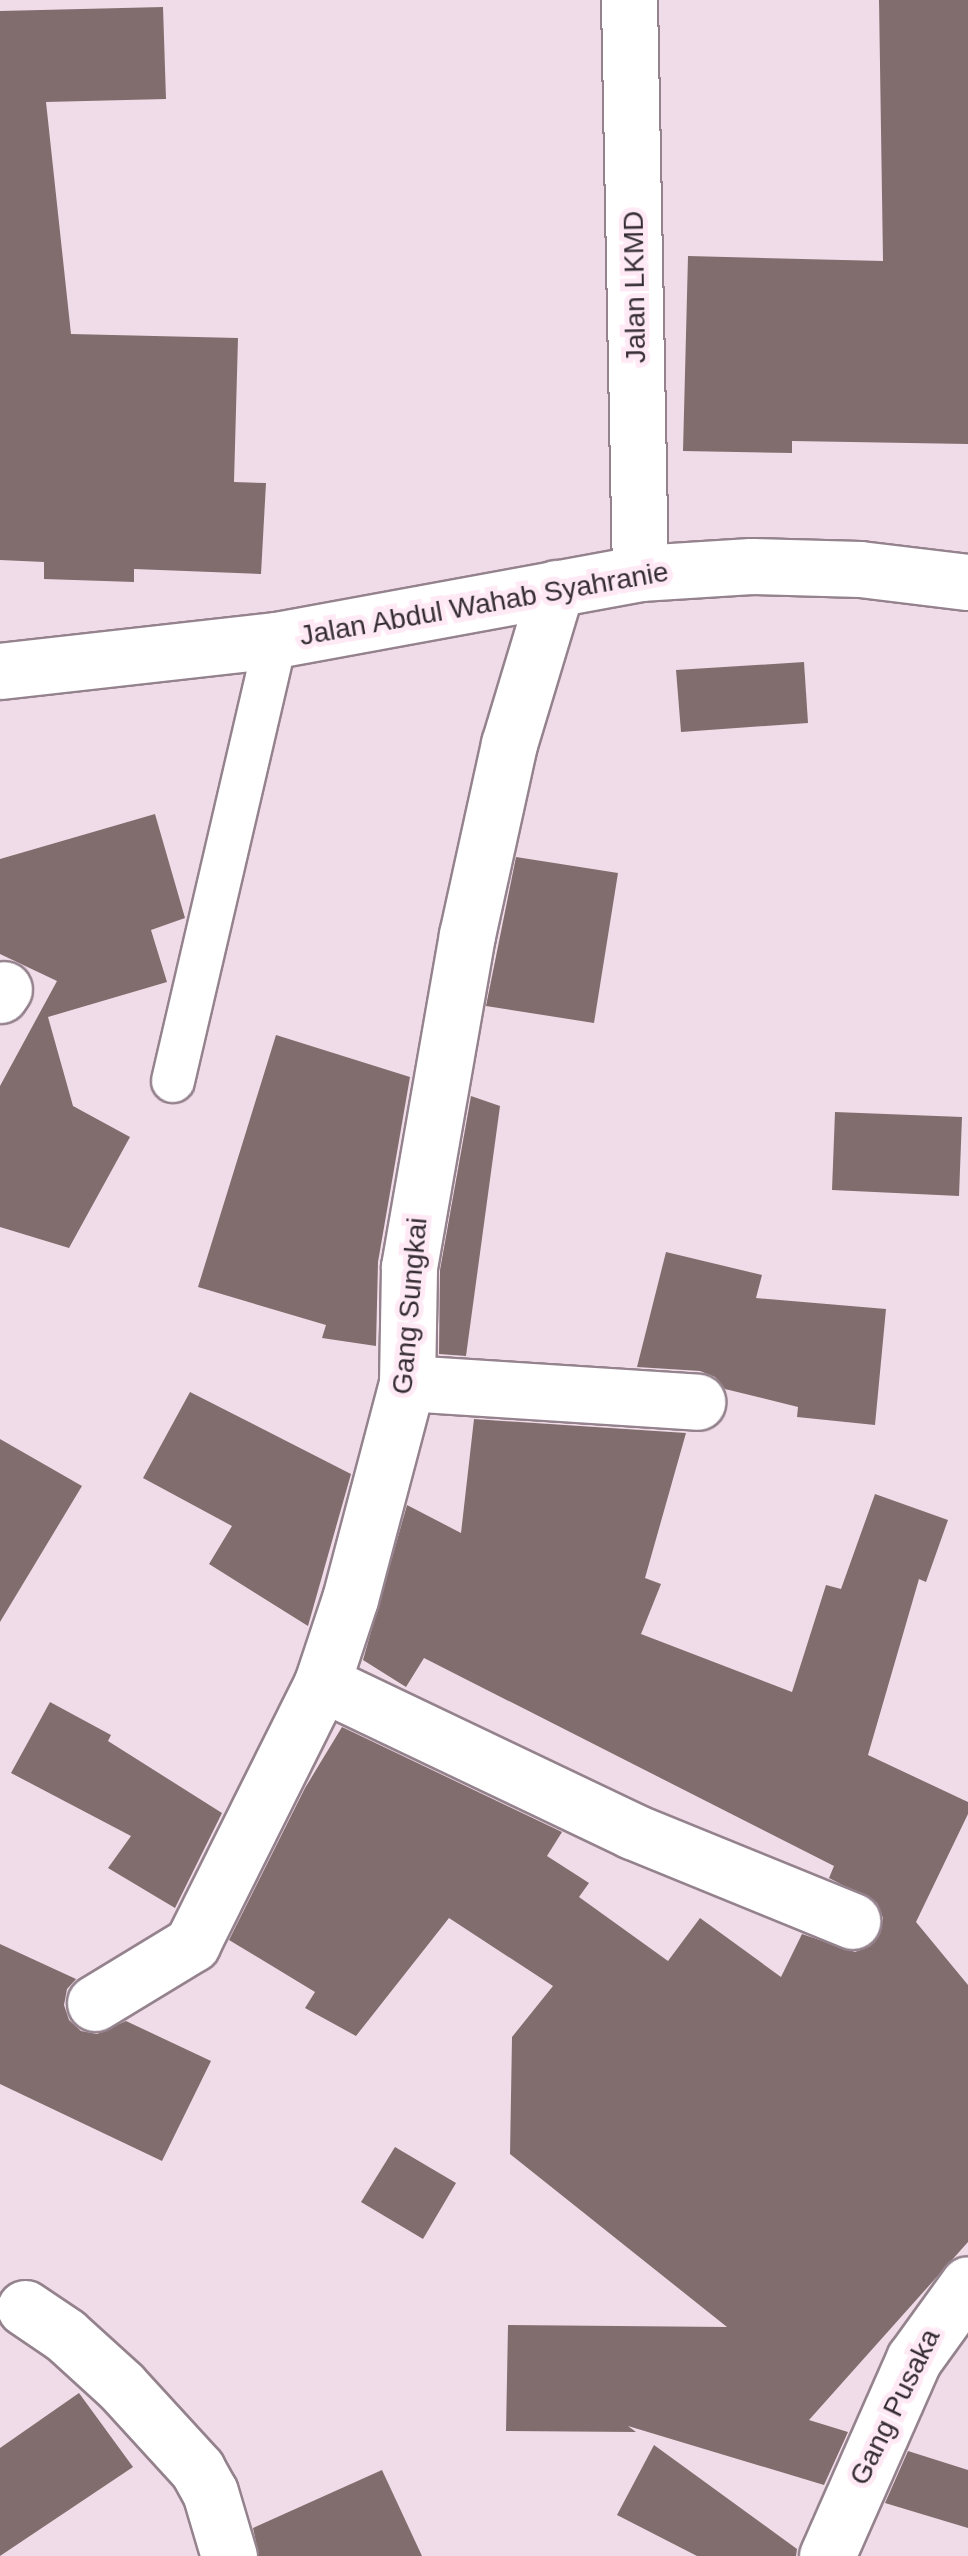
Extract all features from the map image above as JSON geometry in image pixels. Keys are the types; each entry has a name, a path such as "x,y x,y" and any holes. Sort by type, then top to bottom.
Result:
{"street":[{"name":"Jalan LKMD","path":"629,0 640,573"},
{"name":"Jalan Abdul Wahab Syahranie","path":"0,671 276,640 640,573 751,566 842,568 968,582"},
{"name":"Gang Sungkai","path":"96,2003 192,1944 322,1682 350,1599 407,1383 409,1267 442,1064 509,744 556,588"},
{"path":"407,1383 696,1402"},
{"path":"322,1682 632,1830 852,1922"},
{"name":"Gang Pusaka","path":"830,2546 914,2358 968,2284"},
{"path":"25,2308 65,2335 122,2386 196,2469 210,2492 230,2556"}],"lane":[{"path":"173,1081 276,640"}],"building":[{"path":"879,0 968,0 968,444 792,441 792,453 683,451 688,256 883,261"},
{"path":"163,7 166,99 46,102 71,334 238,338 234,482 266,483 261,574 134,569 134,582 44,579 44,562 0,560 0,11"},
{"path":"804,662 808,723 681,732 676,670"},
{"path":"155,814 185,918 151,930 167,982 48,1017 73,1106 130,1137 69,1248 0,1227 0,1086 57,981 0,954 0,859"},
{"path":"516,857 618,873 594,1023 486,1006"},
{"path":"276,1035 410,1077 378,1262 376,1346 322,1338 326,1325 198,1287"},
{"path":"471,1096 500,1106 466,1356 439,1354 440,1270"},
{"path":"835,1112 962,1117 959,1196 832,1190"},
{"path":"666,1252 762,1275 756,1298 886,1309 875,1425 797,1417 798,1407 725,1389 715,1377 700,1371 637,1367"},
{"path":"190,1392 351,1474 308,1626 209,1564 232,1526 143,1478"},
{"path":"474,1419 686,1433 645,1578 661,1584 641,1634 792,1692 826,1585 841,1589 875,1494 948,1520 926,1582 919,1579 868,1755 968,1802 968,1814 916,1922 968,1985 968,2242 809,2420 848,2432 824,2485 628,2426 636,2432 506,2431 508,2325 727,2327 510,2154 512,2037 553,1986 449,1918 356,2036 305,2008 315,1992 229,1940 305,1788 342,1727 562,1832 547,1856 589,1883 579,1897 668,1961 700,1918 781,1977 802,1934 855,1952 870,1946 880,1934 883,1918 877,1903 829,1878 834,1866 424,1658 406,1687 363,1660 407,1505 461,1533"},
{"path":"0,1439 82,1486 0,1622"},
{"path":"50,1702 111,1735 108,1741 222,1813 175,1908 108,1868 131,1836 11,1773"},
{"path":"0,1944 76,1979 67,1989 64,2005 69,2020 81,2031 97,2034 126,2021 211,2061 162,2161 0,2084"},
{"path":"395,2147 456,2183 423,2239 361,2202"},
{"path":"79,2393 133,2467 0,2556 0,2448"},
{"path":"654,2445 797,2549 796,2556 697,2556 617,2515"},
{"path":"908,2451 968,2470 968,2528 885,2503"},
{"path":"382,2470 422,2556 259,2556 253,2528"}]}
